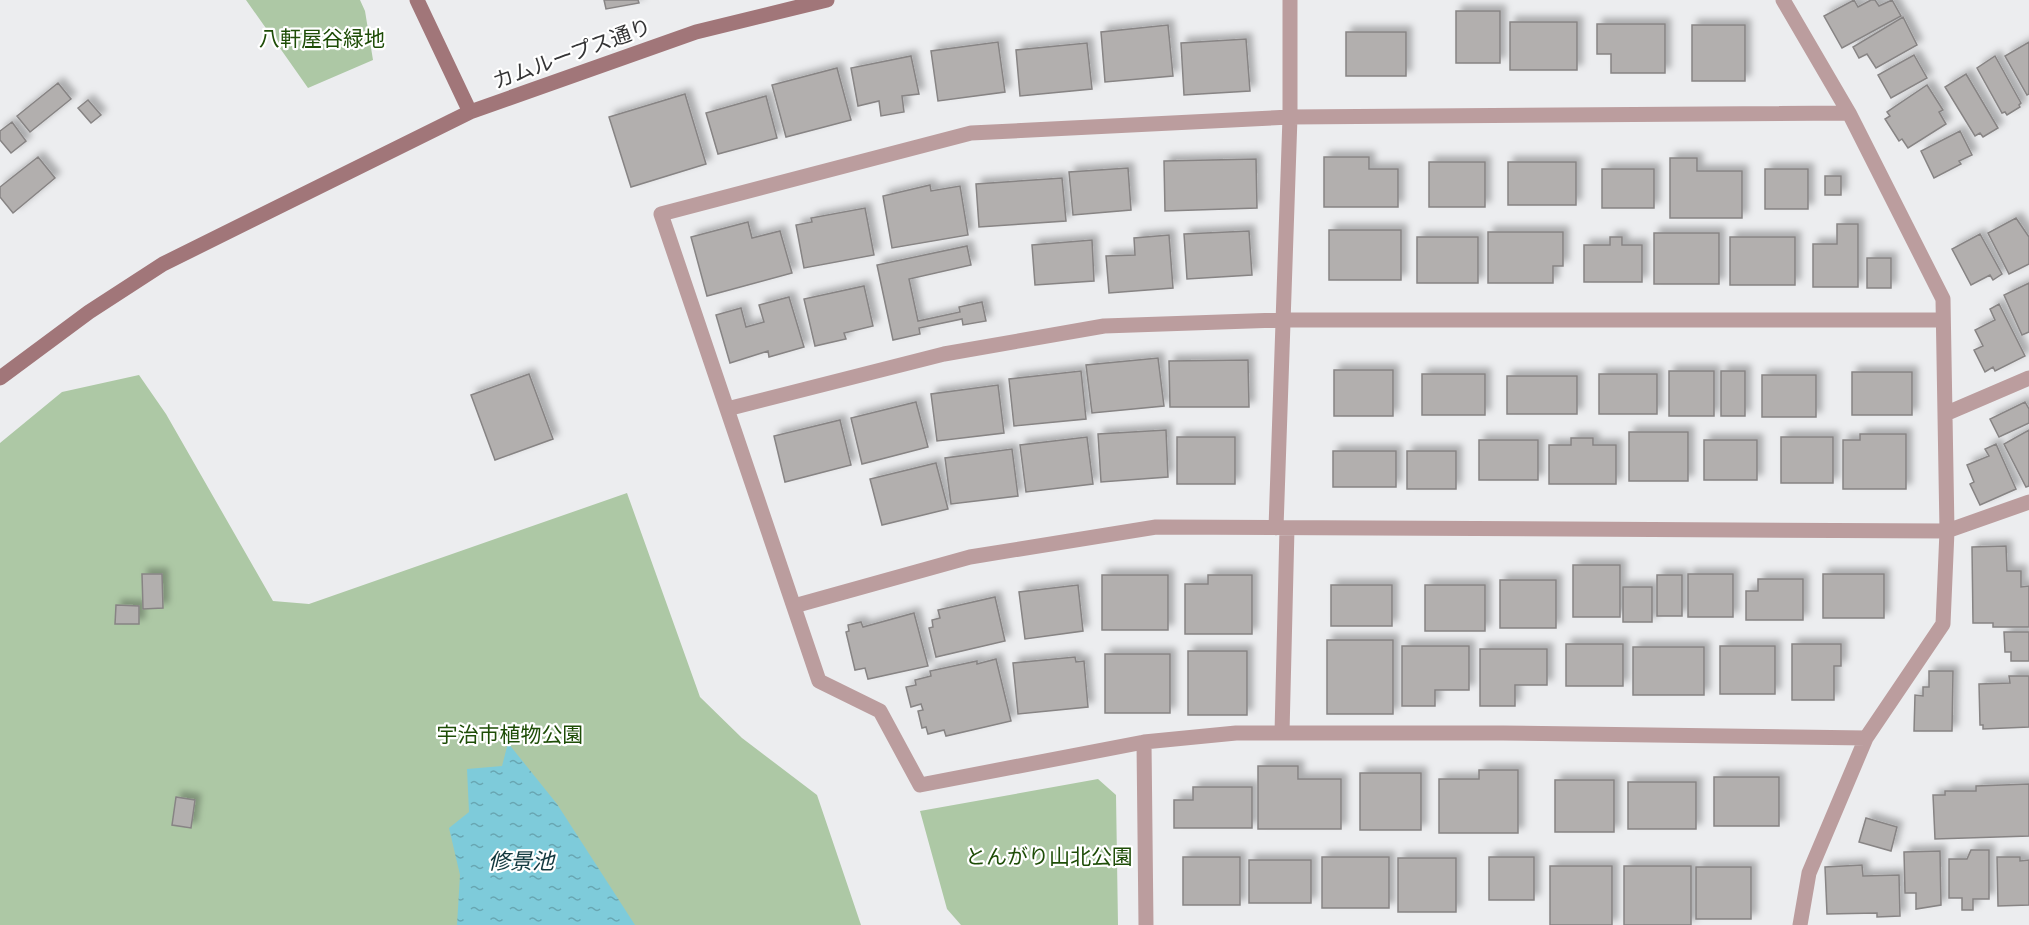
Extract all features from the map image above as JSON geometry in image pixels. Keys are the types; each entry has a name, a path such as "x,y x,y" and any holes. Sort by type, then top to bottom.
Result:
{"street":[{"path":"417,0 470,112"},
{"name":"カムループス通り","path":"0,378 89,312 163,264 470,112 696,32 827,0"},
{"path":"1282,733 1283,320 1290,117 1290,0"},
{"path":"1783,0 1849,113 1943,299 1947,531 1943,624 1866,738 1809,873 1800,925"},
{"path":"1849,113 1290,117 971,133 661,214 819,681 880,711 920,785 1144,742 1236,733 1866,738"},
{"path":"727,409 944,354 1104,326 1283,320 1943,320"},
{"path":"1945,414 2029,378"},
{"path":"794,606 970,557 1156,527 1947,531 2029,502"},
{"path":"1144,742 1146,925"}],"green space":[{"name":"八軒屋谷緑地","path":"246,0 360,0 365,11 373,60 308,88"},
{"name":"宇治市植物公園","path":"139,375 166,414 273,601 309,604 627,493 700,697 742,738 817,795 861,925 0,925 0,443 62,392"},
{"name":"とんがり山北公園","path":"1098,779 1116,795 1118,925 961,925 947,909 920,811"}],"water":[{"name":"修景池","path":"508,743 557,804 635,925 457,925 460,875 449,828 469,812 467,769 502,766"}],"building":[{"path":"604,0 638,0 639,3 606,9"},
{"path":"1854,0 1858,7 1871,0 1875,0 1879,6 1892,0 1901,16 1842,48 1824,16"},
{"path":"1456,11 1500,11 1500,63 1456,63"},
{"path":"1903,17 1917,45 1876,68 1867,54 1859,58 1853,47"},
{"path":"1510,22 1577,22 1577,70 1510,70"},
{"path":"1597,24 1665,24 1665,73 1611,73 1611,54 1597,54"},
{"path":"1168,25 1173,76 1105,82 1101,32"},
{"path":"1692,25 1745,25 1745,81 1692,81"},
{"path":"1346,32 1406,32 1406,76 1346,76"},
{"path":"1246,39 1250,91 1184,95 1181,43"},
{"path":"998,42 1005,92 938,101 931,51"},
{"path":"2029,42 2029,94 2027,95 2005,56"},
{"path":"1087,43 1092,89 1020,96 1016,50"},
{"path":"1914,55 1927,78 1891,98 1878,75"},
{"path":"911,56 919,94 902,96 904,112 881,116 879,101 858,106 851,68"},
{"path":"1995,56 2021,103 2020,107 2007,115 2005,112 2002,113 1977,68"},
{"path":"837,68 851,120 786,137 772,85"},
{"path":"1966,74 1998,128 1983,137 1980,133 1975,136 1945,87"},
{"path":"58,83 71,99 30,132 17,116"},
{"path":"1927,85 1943,110 1939,112 1946,124 1908,148 1902,139 1899,141 1885,119 1890,116 1887,112"},
{"path":"685,94 706,164 631,187 609,117"},
{"path":"766,96 777,138 718,154 706,113"},
{"path":"88,100 101,115 91,123 78,108"},
{"path":"12,122 26,141 11,153 0,140 0,131"},
{"path":"1960,131 1972,155 1959,161 1961,164 1934,178 1921,151"},
{"path":"38,157 55,178 13,213 0,197 0,187"},
{"path":"1324,157 1369,157 1369,169 1398,169 1398,207 1324,207"},
{"path":"1670,158 1697,158 1697,171 1742,171 1742,218 1670,218"},
{"path":"1256,159 1257,208 1165,211 1164,161"},
{"path":"1429,162 1485,162 1485,207 1429,207"},
{"path":"1508,162 1576,162 1576,205 1508,205"},
{"path":"1128,168 1131,210 1073,215 1069,172"},
{"path":"1602,169 1654,169 1654,208 1602,208"},
{"path":"1765,169 1808,169 1808,209 1765,209"},
{"path":"1825,176 1841,176 1841,195 1825,195"},
{"path":"1062,178 1066,221 979,227 976,184"},
{"path":"930,185 931,191 960,186 968,235 892,248 883,196"},
{"path":"865,208 874,255 804,268 796,225 812,222 811,218"},
{"path":"2016,218 2029,237 2029,264 2009,274 1988,233"},
{"path":"748,222 752,238 780,231 792,273 707,296 691,237"},
{"path":"1837,224 1858,224 1858,287 1813,287 1813,244 1837,244"},
{"path":"1329,230 1401,230 1401,280 1329,280"},
{"path":"1249,231 1252,275 1187,279 1184,234"},
{"path":"1488,232 1563,232 1563,266 1553,266 1553,283 1488,283"},
{"path":"1654,233 1719,233 1719,284 1654,284"},
{"path":"1980,234 2002,274 1993,280 1990,275 1971,285 1952,249"},
{"path":"1169,235 1173,288 1109,293 1106,256 1135,255 1134,238"},
{"path":"1417,237 1478,237 1478,283 1417,283"},
{"path":"1610,237 1622,237 1622,245 1642,245 1642,282 1584,282 1584,245 1610,245"},
{"path":"1730,237 1795,237 1795,285 1730,285"},
{"path":"1092,240 1094,281 1035,285 1032,245"},
{"path":"967,246 971,265 909,279 918,321 960,312 959,307 982,302 986,321 963,325 962,319 919,328 920,334 893,340 877,265"},
{"path":"1867,258 1891,258 1891,288 1867,288"},
{"path":"2029,283 2029,332 2022,335 2004,295"},
{"path":"864,286 873,326 844,333 846,339 815,346 804,299"},
{"path":"789,297 804,347 769,357 768,351 730,363 716,315 741,308 746,327 764,322 759,305"},
{"path":"1999,304 2025,356 1995,371 1993,367 1985,372 1974,350 1983,346 1975,330 1995,320 1990,309"},
{"path":"1158,358 1164,406 1092,413 1086,365"},
{"path":"1248,360 1249,407 1170,407 1169,361"},
{"path":"1334,370 1393,370 1393,416 1334,416"},
{"path":"1081,371 1086,419 1014,426 1009,379"},
{"path":"1669,371 1714,371 1714,416 1669,416"},
{"path":"1721,371 1745,371 1745,416 1721,416"},
{"path":"1852,372 1912,372 1912,415 1852,415"},
{"path":"529,374 553,439 495,460 471,395"},
{"path":"1422,374 1485,374 1485,415 1422,415"},
{"path":"1599,374 1657,374 1657,414 1599,414"},
{"path":"1762,375 1816,375 1816,417 1762,417"},
{"path":"1507,376 1577,376 1577,414 1507,414"},
{"path":"998,385 1004,433 937,441 931,394"},
{"path":"916,402 928,447 862,464 851,418"},
{"path":"2025,402 2029,409 2029,423 1999,437 1990,419"},
{"path":"840,420 851,465 785,482 774,436"},
{"path":"1166,430 1168,477 1101,482 1098,434"},
{"path":"2029,430 2029,486 2026,487 2004,444"},
{"path":"1629,432 1688,432 1688,481 1629,481"},
{"path":"1860,434 1906,434 1906,489 1843,489 1843,440 1860,440"},
{"path":"1087,437 1093,484 1026,492 1020,445"},
{"path":"1177,437 1235,437 1235,484 1177,484"},
{"path":"1781,437 1833,437 1833,483 1781,483"},
{"path":"1571,438 1593,438 1593,445 1616,445 1616,484 1549,484 1549,445 1571,445"},
{"path":"1479,440 1538,440 1538,480 1479,480"},
{"path":"1704,440 1757,440 1757,480 1704,480"},
{"path":"1996,444 2016,489 1980,505 1970,484 1974,482 1967,465 1989,456 1985,449"},
{"path":"1012,449 1018,496 951,504 945,458"},
{"path":"1333,451 1396,451 1396,487 1333,487"},
{"path":"1407,451 1456,451 1456,489 1407,489"},
{"path":"936,463 948,509 882,525 870,479"},
{"path":"2006,546 2007,571 2021,571 2021,587 2029,586 2029,627 1993,627 1993,623 1973,623 1972,547"},
{"path":"1573,565 1620,565 1620,617 1573,617"},
{"path":"142,574 162,574 163,608 143,609"},
{"path":"1688,574 1733,574 1733,617 1688,617"},
{"path":"1823,574 1884,574 1884,618 1823,618"},
{"path":"1102,575 1168,575 1168,630 1102,630"},
{"path":"1208,575 1252,575 1252,634 1185,634 1185,584 1208,584"},
{"path":"1657,575 1682,575 1682,616 1657,616"},
{"path":"1758,579 1803,579 1803,620 1746,620 1746,591 1758,591"},
{"path":"1500,580 1556,580 1556,628 1500,628"},
{"path":"1078,585 1083,631 1025,639 1019,592"},
{"path":"1331,585 1392,585 1392,626 1331,626"},
{"path":"1425,585 1485,585 1485,631 1425,631"},
{"path":"1623,587 1652,587 1652,622 1623,622"},
{"path":"995,597 1005,641 936,657 929,628 933,627 932,620 940,618 938,610"},
{"path":"116,605 139,606 139,624 115,624"},
{"path":"914,613 928,666 868,679 865,668 855,670 846,632 849,631 848,625 861,622 863,627"},
{"path":"2004,632 2029,632 2029,661 2011,661 2011,652 2005,652"},
{"path":"1327,640 1393,640 1393,714 1327,714"},
{"path":"1566,644 1623,644 1623,686 1566,686"},
{"path":"1792,644 1841,644 1841,666 1834,666 1834,700 1792,700"},
{"path":"1402,646 1469,646 1469,690 1435,690 1435,706 1402,706"},
{"path":"1720,646 1775,646 1775,694 1720,694"},
{"path":"1633,647 1704,647 1704,695 1633,695"},
{"path":"1480,649 1547,649 1547,685 1515,685 1515,706 1480,706"},
{"path":"1188,651 1247,651 1247,715 1188,715"},
{"path":"1105,654 1170,654 1170,713 1105,713"},
{"path":"1075,657 1076,662 1084,661 1088,707 1018,714 1013,663"},
{"path":"996,659 1011,721 946,736 944,730 928,734 926,727 922,728 918,711 923,710 921,704 911,707 906,687 916,685 915,680 931,676 930,671"},
{"path":"1929,671 1953,671 1952,731 1914,731 1915,695 1923,696 1923,687 1929,687"},
{"path":"2009,676 2029,676 2029,727 1983,729 1983,725 1980,725 1979,684 2010,683"},
{"path":"1258,766 1298,766 1298,779 1341,779 1341,829 1258,829"},
{"path":"1479,770 1518,770 1518,833 1439,833 1439,779 1479,779"},
{"path":"1360,773 1421,773 1421,830 1360,830"},
{"path":"1714,777 1779,777 1779,826 1714,826"},
{"path":"1555,780 1614,780 1614,832 1555,832"},
{"path":"1628,782 1696,782 1696,829 1628,829"},
{"path":"2029,784 2029,836 1935,839 1933,795 1945,795 1945,791 1976,791 1976,786"},
{"path":"1193,787 1252,787 1252,828 1174,828 1174,800 1193,800"},
{"path":"176,797 195,800 191,828 172,825"},
{"path":"1866,818 1897,827 1891,851 1859,842"},
{"path":"1971,850 1989,850 1989,899 1973,899 1973,910 1962,910 1962,898 1949,898 1949,859 1967,859"},
{"path":"1940,851 1941,905 1916,909 1916,893 1905,893 1904,852"},
{"path":"1183,857 1240,857 1240,905 1183,905"},
{"path":"1322,857 1389,857 1389,908 1322,908"},
{"path":"1489,857 1534,857 1534,900 1489,900"},
{"path":"1997,857 2020,857 2020,861 2029,860 2029,905 1998,906"},
{"path":"1398,858 1456,858 1456,912 1398,912"},
{"path":"1249,860 1311,860 1311,903 1249,903"},
{"path":"1862,865 1863,876 1899,875 1900,916 1877,917 1877,913 1827,914 1825,867"},
{"path":"1550,866 1612,866 1612,925 1550,925"},
{"path":"1624,866 1691,866 1691,925 1624,925"},
{"path":"1696,867 1751,867 1751,919 1696,919"}]}
